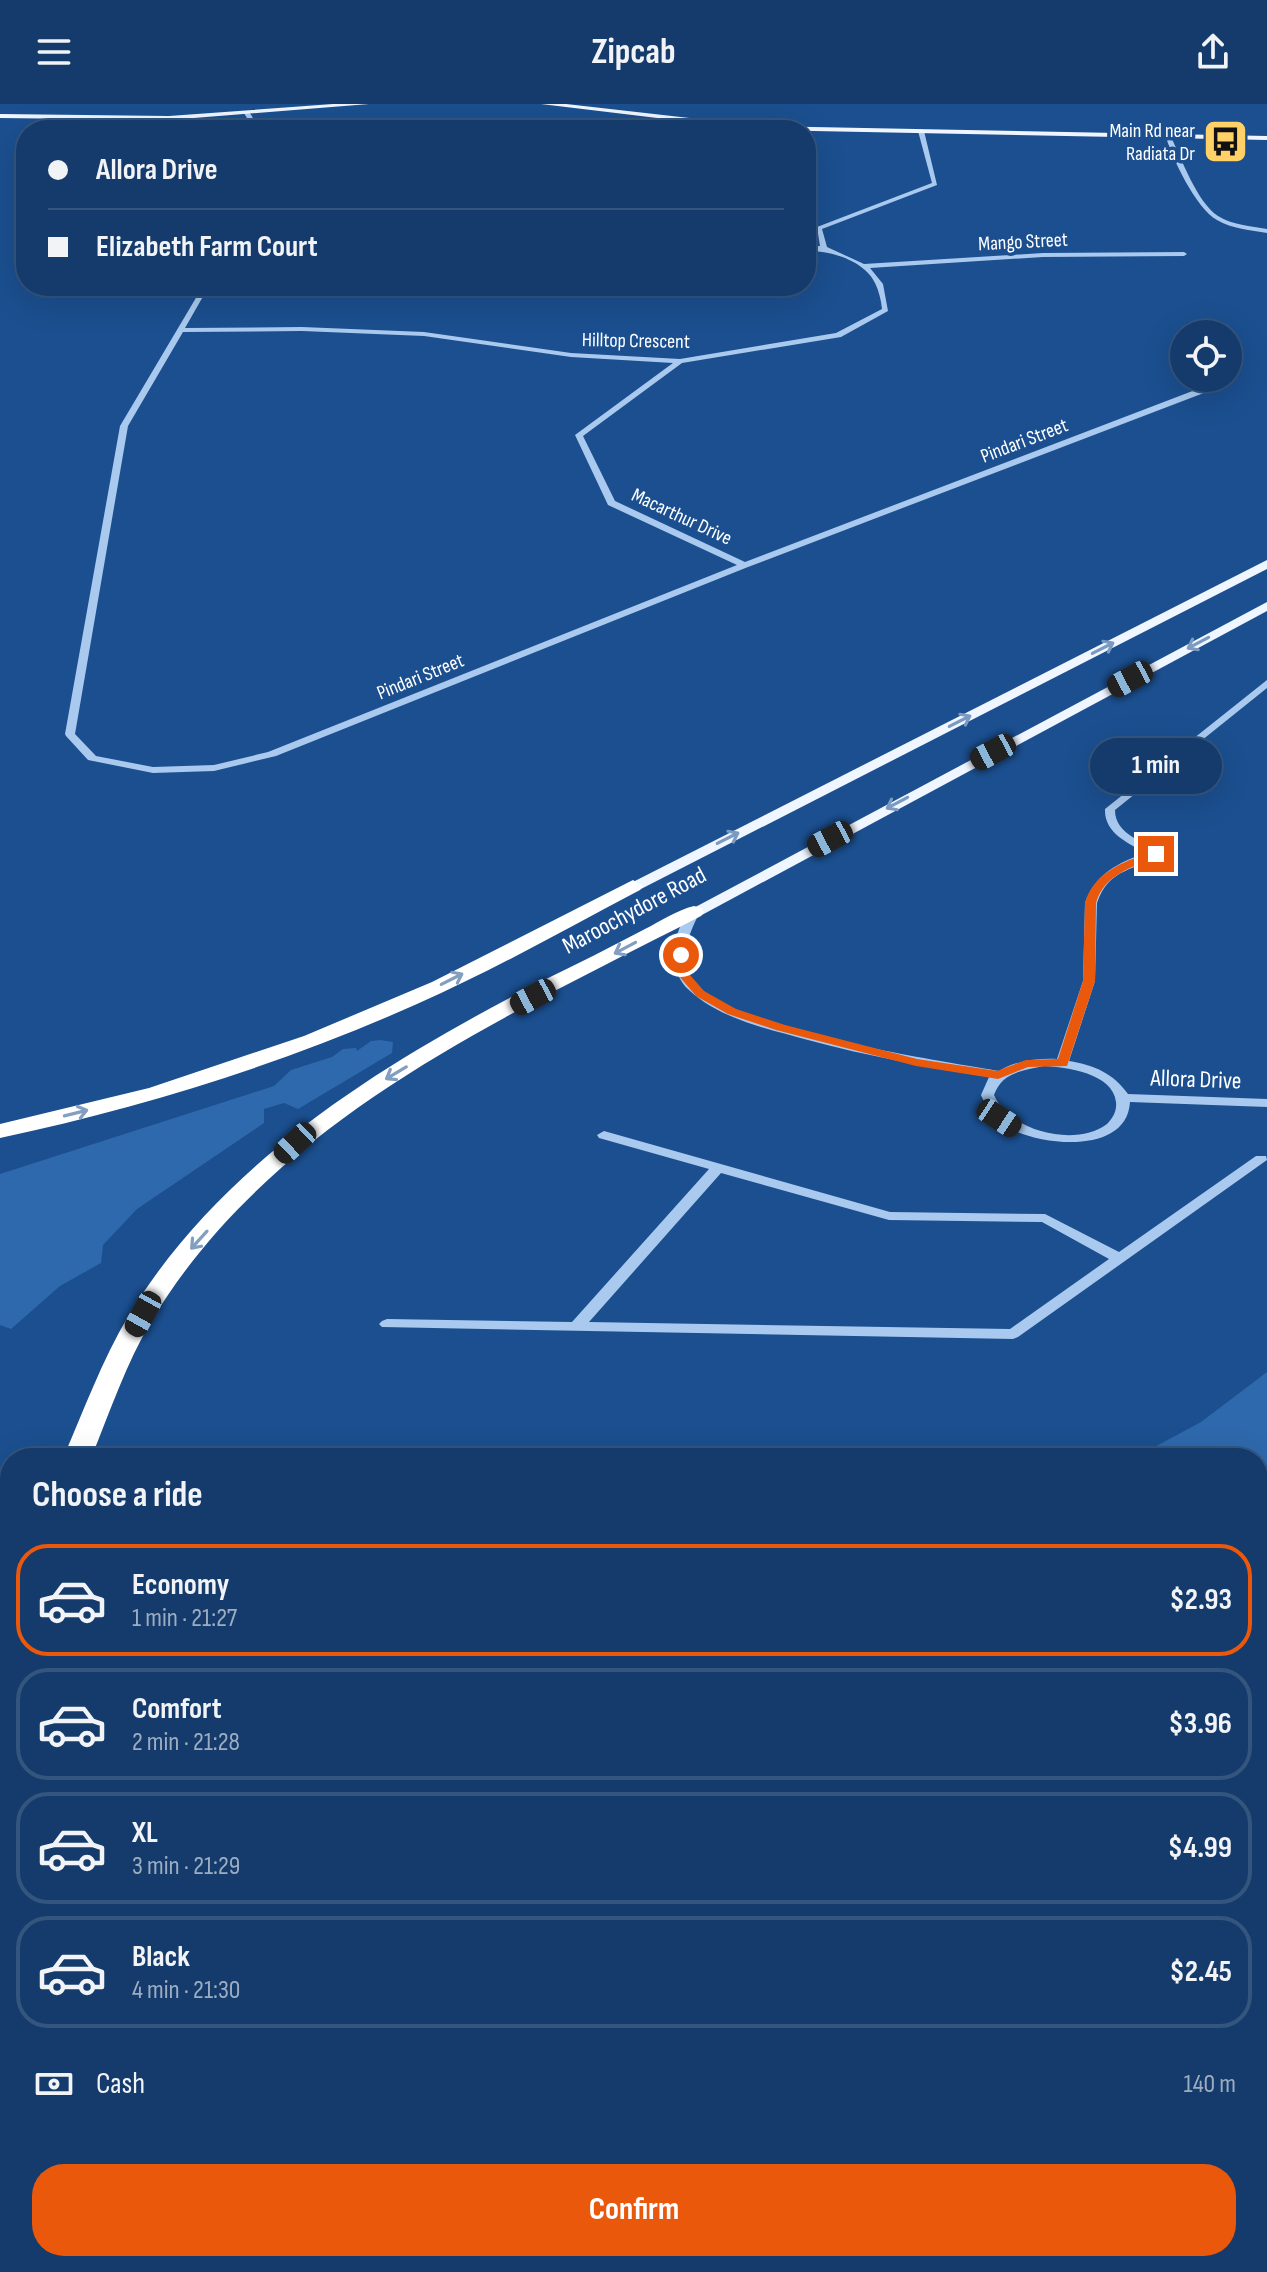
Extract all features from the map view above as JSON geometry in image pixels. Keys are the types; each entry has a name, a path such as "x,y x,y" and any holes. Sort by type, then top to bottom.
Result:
{"highway":[{"name":"Maroochydore Road","path":"0,1131 171,1088 332,1033 414,998 633,886"},
{"name":"Maroochydore Road","path":"81,1448 115,1364 177,1264 243,1191 295,1143 344,1105 452,1039 694,912"}],"main road":[{"path":"0,116 157,118 365,104"},
{"path":"545,104 688,120"},
{"path":"816,129 1267,138"},
{"name":"Maroochydore Road","path":"633,886 1267,564"},
{"name":"Maroochydore Road","path":"694,912 1267,606"}],"street":[{"path":"247,113 251,120"},
{"path":"824,248 819,228 935,184 921,131"},
{"path":"1167,135 1200,198 1214,216 1231,224 1267,231"},
{"path":"816,248 824,248 864,266"},
{"name":"Mango Street","path":"864,266 1043,255 1184,254"},
{"name":"Hilltop Crescent","path":"180,330 302,329 424,334 571,355 680,361 838,335 886,310 882,284 864,266"},
{"name":"Pindari Street","path":"200,296 124,426 70,734 92,758 153,770 214,768 272,754 745,565 1198,392"},
{"name":"Macarthur Drive","path":"680,361 579,435 611,503 745,565"},
{"path":"1062,1063 1089,981 1094,890 1102,880 1124,866 1156,854 1115,828 1110,822 1110,809 1267,683"},
{"path":"694,912 683,934 681,966 694,989 719,1005 781,1027 916,1063 998,1075 1026,1064 1062,1063 1102,1075 1116,1086 1125,1110 1109,1130 1074,1139 1032,1135 999,1118 990,1107 987,1096 990,1085 998,1075"},
{"name":"Allora Drive","path":"1123,1098 1267,1103"},
{"path":"604,1135 889,1216 1045,1218 1120,1259"},
{"path":"387,1324 1013,1334 1261,1159"},
{"path":"576,1327 719,1167"}],"shaded area":[{"path":"371,1041 393,1042 392,1053 298,1109 284,1103 264,1109 264,1123 137,1209 103,1245 101,1263 60,1286 11,1329 0,1325 0,1174 274,1086 291,1070 332,1057 343,1049 356,1048 357,1051"},
{"path":"1267,1372 1267,1448 1153,1448 1201,1422"}],"place":[{"name":"Main Rd near Radiata Dr","path":"1226,142"}],"route":[{"path":"681,955 685,976 700,994 732,1011 781,1027 916,1063 998,1075 1026,1064 1062,1063 1089,981 1094,890 1102,880 1124,866 1156,854"}]}
